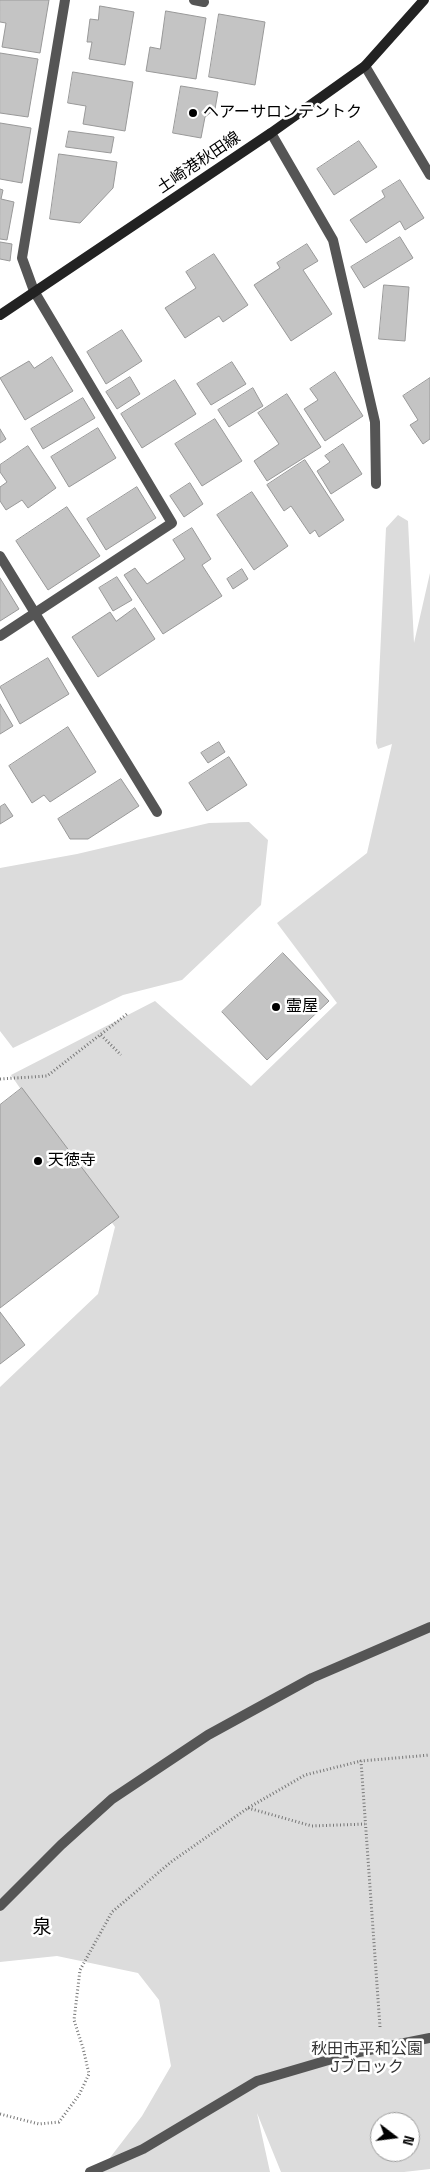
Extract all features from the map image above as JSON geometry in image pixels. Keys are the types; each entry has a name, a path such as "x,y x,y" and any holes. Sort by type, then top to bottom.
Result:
{"main road":[{"name":"土崎港秋田線","path":"0,315 271,133 365,66 424,0"}],"street":[{"path":"0,636 172,523 34,291 22,258 65,0"},
{"path":"365,66 430,175"},
{"path":"271,133 333,240 375,422 376,484"},
{"path":"0,556 157,812"},
{"path":"0,1906 60,1846 112,1799 208,1734 312,1678 430,1627"},
{"path":"90,2172 143,2149 257,2081 348,2054 430,2038"}],"path":[{"path":"0,1079 47,1076 128,1014"},
{"path":"101,1035 121,1055"},
{"path":"0,2114 39,2124 59,2122 79,2096 89,2074 74,2020 80,1970 112,1912 171,1862 248,1808 305,1775 360,1761 430,1755"},
{"path":"360,1761 382,2047"},
{"path":"248,1808 312,1826 365,1824"}],"green space":[{"name":"秋田市平和公園 Jブロック","path":"398,515 408,521 414,643 430,573 430,2169 404,2172 281,2172 257,2113 270,2172 99,2172 142,2116 171,2066 159,2000 138,1973 57,1956 0,1962 0,1387 98,1294 115,1227 11,1075 155,1001 251,1086 337,1003 277,923 367,853 392,744 378,749 376,743 386,528"},
{"path":"249,822 268,840 261,905 182,980 123,995 13,1048 0,1031 0,868 77,854 209,823"}],"building":[{"path":"0,0 49,0 40,53 2,47 6,23 0,22"},
{"path":"100,6 134,12 125,65 89,59 92,42 87,42 90,19 98,20"},
{"path":"166,11 206,18 196,79 146,71 150,47 160,49"},
{"path":"219,14 265,22 255,85 209,77"},
{"path":"0,53 38,59 28,117 0,113"},
{"path":"73,72 133,82 125,131 83,124 86,106 68,103"},
{"name":"ヘアーサロンテントク","path":"181,86 218,92 215,109 205,117 201,138 173,133"},
{"path":"0,123 31,128 22,183 0,179"},
{"path":"69,131 114,137 111,153 66,147"},
{"path":"359,141 377,167 334,195 317,169"},
{"path":"59,154 117,162 113,188 80,223 50,219"},
{"path":"400,180 424,218 405,230 400,221 366,243 350,220 385,197 382,191"},
{"path":"0,189 3,190 1,199 14,202 7,240 0,239"},
{"path":"400,237 413,258 364,288 351,267"},
{"path":"0,242 12,244 10,261 0,259"},
{"path":"307,244 318,261 303,270 332,314 291,341 254,285 280,268 277,263"},
{"path":"214,254 248,305 223,322 219,316 185,338 165,308 196,288 186,272"},
{"path":"384,285 409,287 405,341 379,339"},
{"path":"122,330 142,361 106,384 87,352"},
{"path":"52,357 73,391 25,420 0,378 29,361 34,368"},
{"path":"232,362 246,384 211,405 197,384"},
{"path":"335,372 363,416 325,441 304,409 318,400 310,389"},
{"path":"130,377 140,394 117,409 106,392"},
{"path":"430,378 430,439 423,444 410,425 418,420 403,396"},
{"path":"175,380 196,414 142,448 121,414"},
{"path":"253,388 263,406 229,427 218,410"},
{"path":"287,394 321,447 267,481 254,461 279,444 258,413"},
{"path":"83,398 95,418 43,449 31,429"},
{"path":"215,419 242,461 202,486 175,444"},
{"path":"98,428 116,458 69,487 51,457"},
{"path":"0,429 6,439 0,443"},
{"path":"343,444 362,474 331,494 317,471 330,462 325,456"},
{"path":"28,446 56,488 28,508 22,500 6,510 0,501 0,487 7,482 0,472 0,465"},
{"path":"305,460 344,520 319,537 315,530 310,534 291,506 284,511 267,485"},
{"path":"190,483 203,504 184,517 170,496"},
{"path":"137,487 156,518 106,550 87,519"},
{"path":"252,492 288,546 254,570 217,515"},
{"path":"67,507 100,556 48,590 16,541"},
{"path":"192,528 211,559 202,565 222,596 163,634 124,575 135,568 147,584 185,559 173,540"},
{"path":"242,569 248,579 233,589 227,579"},
{"path":"117,577 132,600 113,611 99,588"},
{"path":"0,578 19,609 0,621"},
{"path":"135,608 155,639 98,677 72,637 110,612 116,621"},
{"path":"48,658 69,694 20,724 0,687"},
{"path":"0,704 13,726 0,734"},
{"path":"68,727 96,772 50,802 44,795 32,803 9,766"},
{"path":"219,742 225,752 208,763 201,753"},
{"path":"229,757 247,785 207,811 189,783"},
{"path":"121,779 139,806 88,839 70,839 58,819"},
{"path":"5,804 13,816 0,824 0,807"},
{"name":"霊屋","path":"283,953 329,1001 267,1060 222,1012"},
{"name":"天徳寺","path":"22,1088 119,1217 0,1308 0,1105"},
{"path":"0,1312 25,1345 0,1364"}],"place":[{"name":"ヘアーサロンテントク","path":"193,113"},
{"name":"霊屋","path":"276,1007"},
{"name":"天徳寺","path":"38,1161"}],"district":[{"name":"泉","path":"42,1928"}]}
